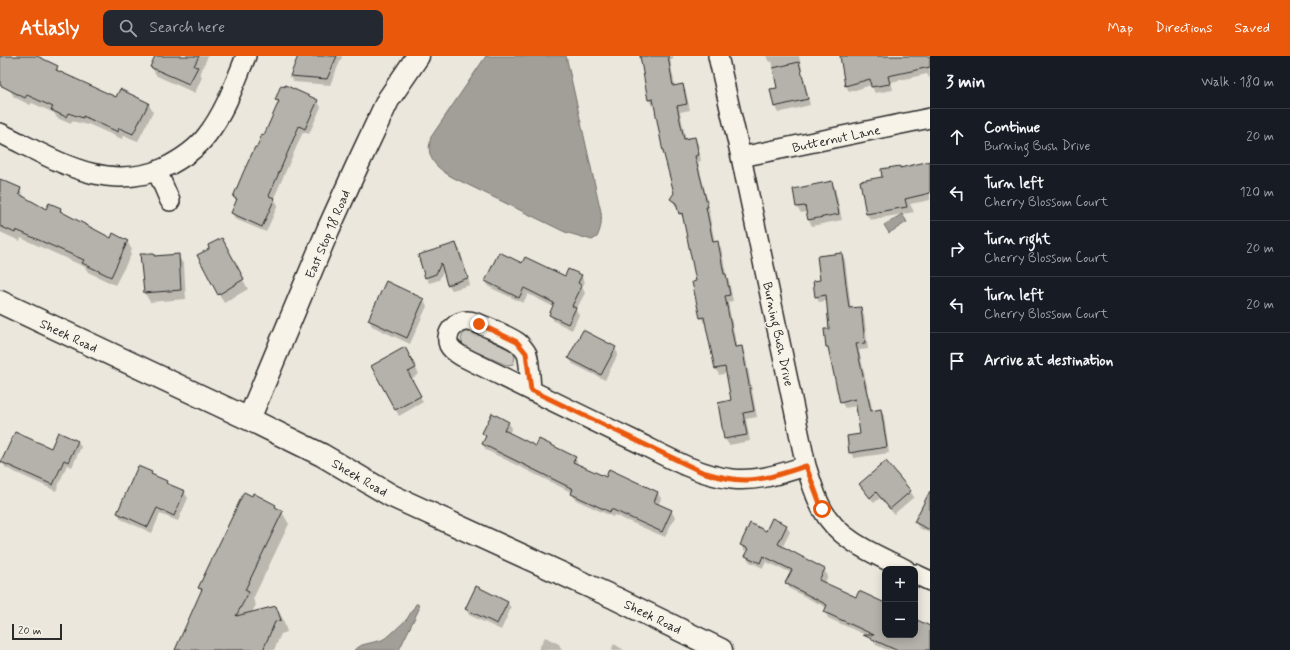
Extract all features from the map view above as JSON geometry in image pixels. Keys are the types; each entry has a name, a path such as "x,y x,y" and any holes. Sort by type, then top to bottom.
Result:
{"street":[{"path":"0,133 69,166 97,175 128,177 144,175 157,171 186,156 207,136 218,120 246,56"},
{"name":"East Stop 18 Road","path":"249,419 328,230 357,166 388,100 418,56"},
{"name":"Burning Bush Drive","path":"718,56 741,157 806,466 822,509 831,523 843,535 858,546 899,566"},
{"name":"Butternut Lane","path":"741,157 930,118"},
{"path":"157,171 170,201"},
{"name":"Sheek Road","path":"0,302 322,455 392,496 615,598 721,650"},
{"path":"531,390 702,472 731,479 745,480 769,477 806,466"},
{"path":"918,575 930,581"}],"shaded area":[{"path":"486,56 566,56 601,212 599,231 597,237 592,240 565,232 452,177 433,161 429,150 431,137"},
{"path":"902,214 907,222 889,233 884,225"},
{"path":"466,332 473,332 510,350 514,354 515,358 513,364 506,365 465,347 461,339 463,334"},
{"path":"416,604 418,604 419,609 399,650 354,650 362,645 382,640 390,635 407,619"}],"building":[{"path":"0,56 37,56 58,66 56,70 116,97 120,89 149,103 133,134 119,128 118,132 83,116 83,118 68,113 66,117 51,110 53,107 27,95 25,98 0,85"},
{"path":"155,56 199,56 194,66 198,67 189,84 150,67"},
{"path":"298,56 337,56 327,79 290,76"},
{"path":"640,56 668,56 673,86 683,84 687,104 677,106 684,139 695,137 699,155 695,156 708,207 706,207 713,242 718,241 724,274 726,274 730,295 725,296 735,347 742,346 754,411 743,413 747,435 724,439 718,403 731,400 725,367 715,369 704,317 700,318 692,282 696,281 682,213 679,214 676,203 670,199 674,193 662,147 653,99 648,100"},
{"path":"840,56 930,56 930,67 888,76 890,84 871,87 870,79 845,86"},
{"path":"799,62 808,99 774,107 770,89 777,88 773,68"},
{"path":"281,85 285,87 285,85 318,100 305,129 299,126 269,196 275,198 262,227 231,213 237,199 233,197 255,147 257,147 262,134 264,135 279,101 275,100"},
{"path":"930,161 930,193 905,199 907,207 866,214 860,181 882,177 881,169 900,166 900,168"},
{"path":"0,179 21,188 19,194 46,209 49,203 61,208 60,211 111,238 113,233 128,241 111,277 82,263 84,260 16,230 15,233 0,226"},
{"path":"832,181 839,214 808,220 805,206 796,207 793,189"},
{"path":"222,238 244,279 218,295 197,255 209,249 208,245"},
{"path":"456,243 468,278 447,285 441,263 436,274 425,278 418,255"},
{"path":"499,252 522,263 525,257 565,276 568,269 582,275 578,283 582,286 572,306 576,308 568,324 549,315 554,303 524,288 519,298 485,281"},
{"path":"842,253 849,308 861,307 865,343 856,344 871,411 881,409 887,447 849,453 847,436 860,434 855,399 840,403 828,347 826,347 824,329 829,329 826,295 815,297 813,281 820,280 817,256"},
{"path":"140,254 154,254 154,256 179,254 181,290 144,293"},
{"path":"386,281 424,299 407,338 368,320"},
{"path":"583,330 616,347 601,375 568,358"},
{"path":"405,347 416,368 408,372 421,396 395,410 371,366"},
{"path":"492,413 509,422 504,430 536,446 539,439 576,457 573,462 606,477 609,469 658,492 654,502 672,510 662,532 611,509 610,512 571,494 573,489 482,444 486,436 482,433"},
{"path":"15,432 51,448 58,432 78,441 68,462 64,460 53,485 1,462"},
{"path":"886,461 911,491 890,509 876,492 870,498 859,484"},
{"path":"138,466 167,481 166,483 185,491 174,516 157,508 148,527 117,513"},
{"path":"930,491 930,530 914,522"},
{"path":"244,492 252,496 253,493 276,505 275,507 283,511 245,590 249,592 236,616 276,606 281,620 275,622 263,650 175,650 202,589 198,588"},
{"path":"772,518 787,525 778,544 825,569 819,580 856,597 859,591 882,602 882,638 918,638 918,620 930,626 930,650 896,650 863,635 874,635 824,612 827,605 785,583 792,570 763,556 760,563 745,556 749,549 740,545 750,523 766,531"},
{"path":"476,586 508,602 497,624 465,609"}],"route":[{"path":"479,324 517,342 522,346 526,353 531,390 702,472 731,479 745,480 757,479 806,466 822,509"}]}
